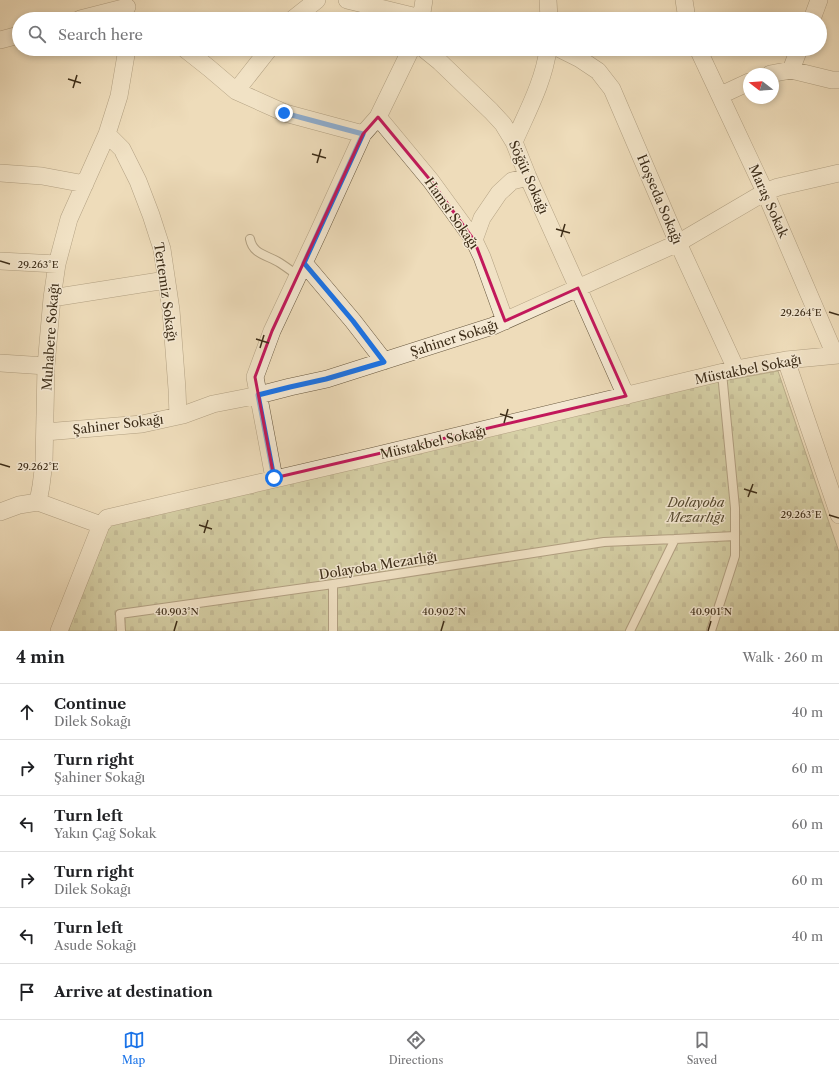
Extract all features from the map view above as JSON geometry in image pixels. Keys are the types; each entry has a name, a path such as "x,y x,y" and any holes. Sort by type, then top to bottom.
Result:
{"street":[{"path":"302,12 317,0"},
{"path":"347,0 396,12"},
{"path":"422,12 424,0"},
{"path":"548,0 549,12"},
{"path":"684,0 686,12"},
{"path":"815,12 819,0"},
{"path":"114,12 128,9"},
{"path":"0,40 12,37"},
{"name":"Muhabere Sokağı","path":"38,502 42,486 46,366 52,298 57,264 69,220 107,134 119,96 126,56"},
{"path":"194,56 236,91 284,113 363,134"},
{"path":"236,91 264,56"},
{"path":"274,478 255,377 272,330 363,134 378,117 407,56"},
{"name":"Söğüt Sokağı","path":"433,56 491,110 503,124 514,142 528,177 626,396"},
{"path":"514,142 535,93 547,56"},
{"name":"Hoşseda Sokağı","path":"574,56 598,71 612,89 678,243 729,371"},
{"name":"Maraş Sokak","path":"701,56 765,192 837,355"},
{"path":"791,70 797,56"},
{"path":"779,72 791,70 832,80 839,80"},
{"path":"720,95 743,85"},
{"name":"Hamsi Sokağı","path":"378,117 431,181 474,240 482,257 505,321"},
{"name":"Tertemiz Sokağı","path":"107,134 122,150 138,181 162,249 171,310 178,416"},
{"path":"0,173 42,176 85,184"},
{"name":"Şahiner Sokağı","path":"45,432 142,424 178,416 213,404 326,379 384,362 505,321 678,243 765,192 778,187 839,173"},
{"path":"474,240 482,218 499,193 512,181 528,177"},
{"path":"0,260 57,264"},
{"path":"301,269 353,321 384,362"},
{"path":"52,298 166,280"},
{"name":"Müstakbel Sokağı","path":"101,525 107,518 729,371 786,360 837,355"},
{"path":"786,360 839,514"},
{"path":"0,363 46,366"},
{"path":"0,512 19,505 38,502 101,525 59,631"}],"lane":[{"path":"250,238 251,246 260,254 301,269"},
{"path":"711,631 735,556 735,508 729,371"},
{"name":"Dolayoba Mezarlığı","path":"120,631 120,614 333,584 604,542 735,536"},
{"path":"630,631 675,539"},
{"path":"333,584 333,631"}],"highlighted area":[{"path":"378,117 431,181 474,240 505,321 578,288 626,396 274,478 255,377 272,331 363,134"}],"green space":[{"name":"Dolayoba Mezarlığı","path":"778,371 839,552 839,631 68,631 110,524 684,388"}],"route":[{"path":"274,478 258,395 326,379 384,362 353,321 304,263 363,134 284,113"}]}
